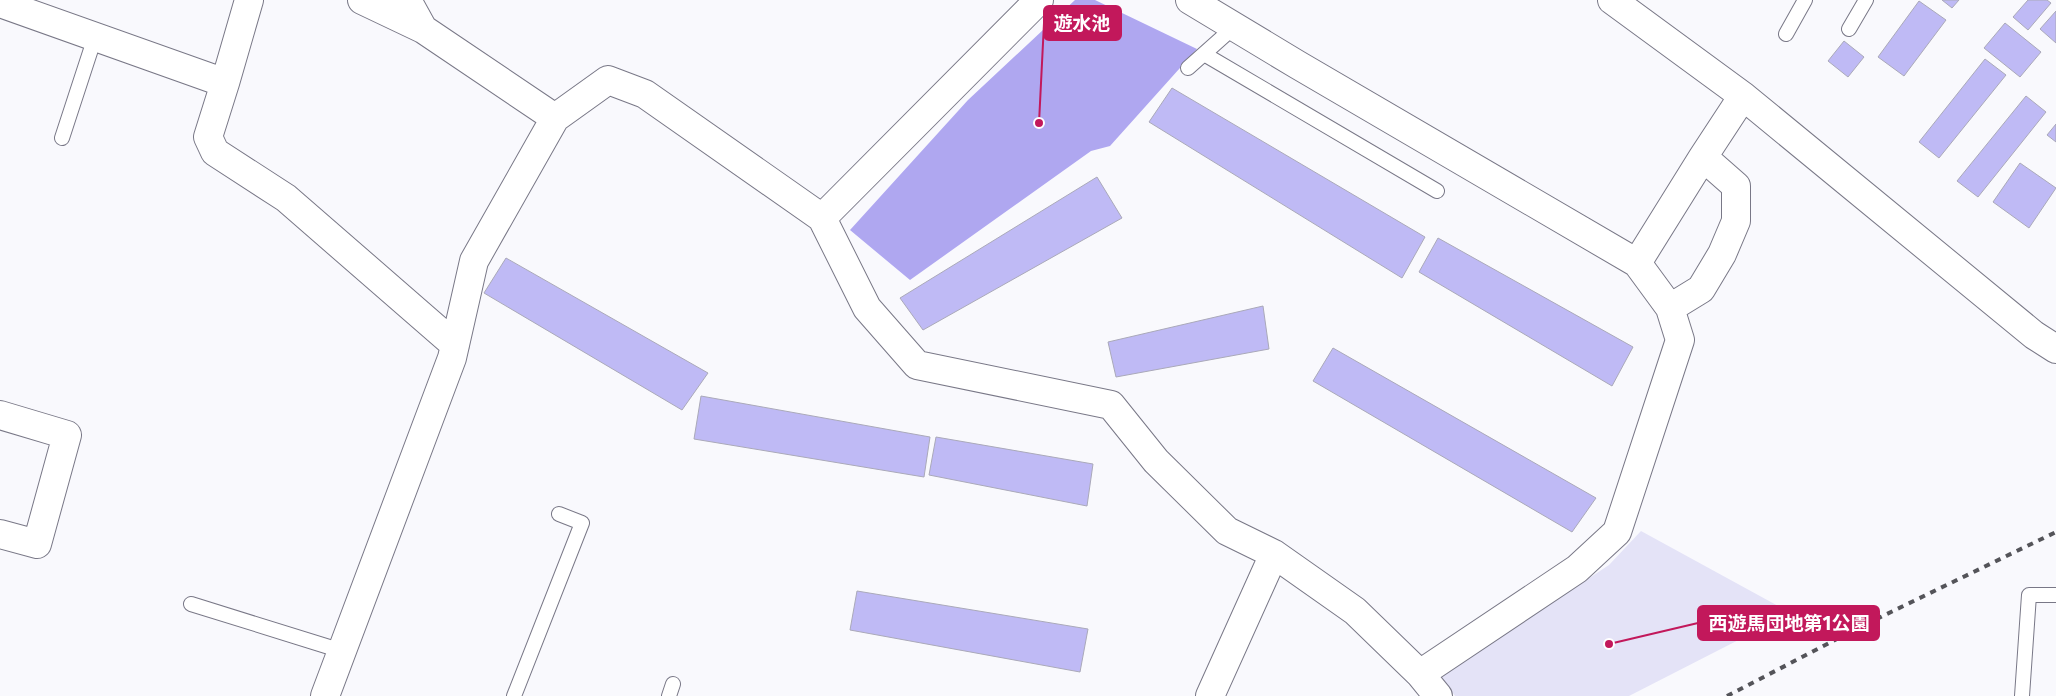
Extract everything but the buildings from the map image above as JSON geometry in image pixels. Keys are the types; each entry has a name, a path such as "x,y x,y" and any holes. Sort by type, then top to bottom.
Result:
{"street":[{"path":"249,0 208,137 215,152 286,198 455,344"},
{"path":"362,0 423,28 555,118"},
{"path":"407,0 423,28"},
{"path":"822,218 1039,0"},
{"path":"1190,0 1637,263 1670,308 1680,340 1617,532 1577,569 1420,674"},
{"path":"1612,0 1743,96 2034,335 2056,349"},
{"path":"0,3 225,83"},
{"path":"325,696 452,358 474,261 555,118 608,80 645,94 822,218 867,308 917,365 1110,404 1156,461 1226,530 1274,554 1355,611 1420,674 1438,696"},
{"path":"1637,263 1743,96"},
{"path":"1670,308 1701,289 1722,254 1736,221 1736,186 1703,157"},
{"path":"0,416 67,435 37,544 0,534"},
{"path":"1210,696 1274,554"}],"lane":[{"path":"1786,34 1804,0"},
{"path":"1849,28 1866,0"},
{"path":"1188,68 1234,26"},
{"path":"62,138 95,37"},
{"path":"1204,54 1437,191"},
{"path":"514,696 582,524 559,514"},
{"path":"2022,696 2029,594 2056,595"},
{"path":"191,604 342,652"}],"shaded area":[{"path":"1075,0 1095,0 1197,49 1110,146 1091,151 910,280 850,230 968,100"},
{"path":"1641,531 1791,613 1629,696 1455,696 1441,676 1609,565"}],"railway":[{"path":"1727,696 1860,627 2056,532"}],"place":[{"name":"遊水池","path":"1039,123"},
{"name":"西遊馬団地第1公園","path":"1609,644"}]}
